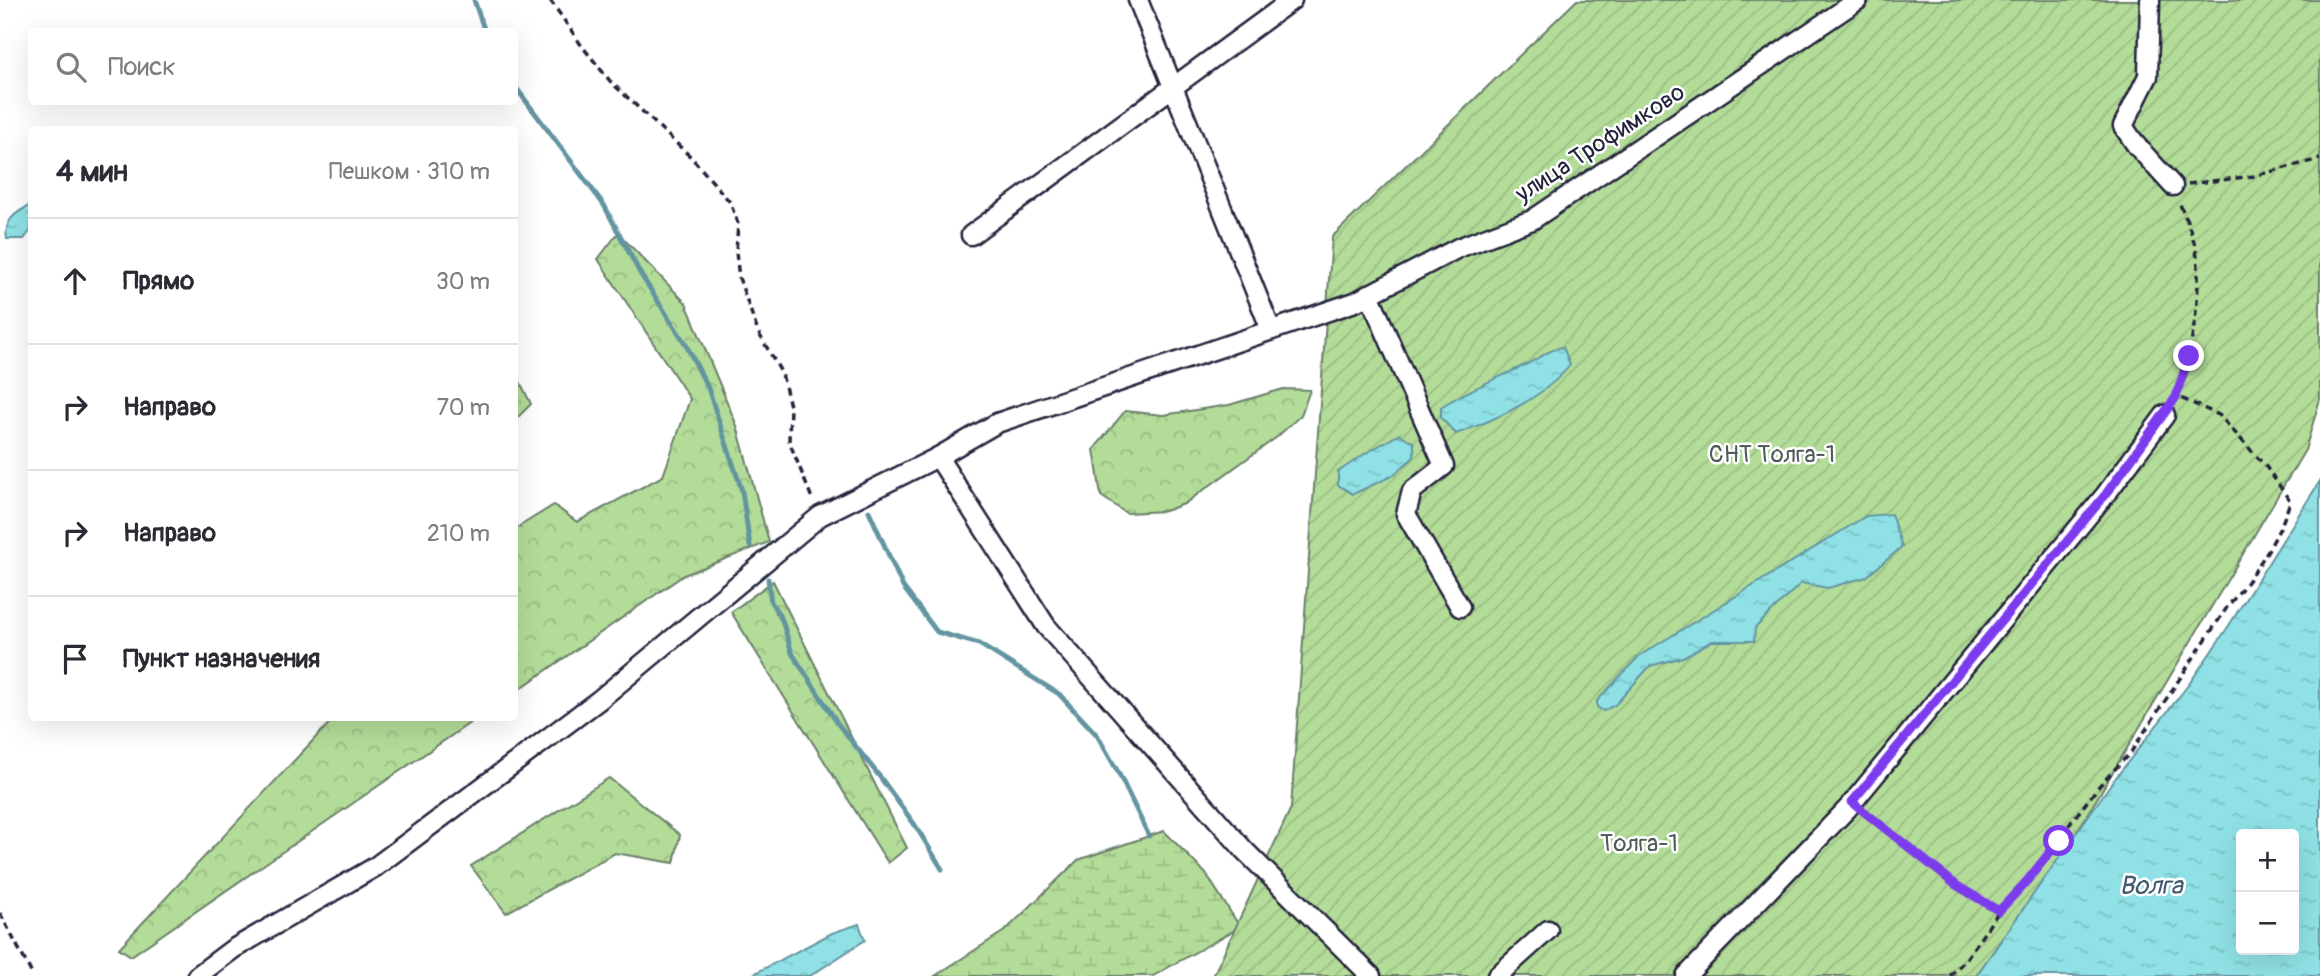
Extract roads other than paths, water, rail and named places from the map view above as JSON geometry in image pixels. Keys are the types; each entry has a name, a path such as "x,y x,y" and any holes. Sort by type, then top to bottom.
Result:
{"street":[{"path":"1138,0 1271,330"},
{"path":"971,235 1292,0"},
{"name":"улица Трофимково","path":"197,976 233,949 375,867 599,699 820,516 938,457 997,423 1362,298 1458,248 1532,219 1858,0"},
{"path":"2150,0 2148,76 2123,126 2136,145 2173,186"},
{"path":"1362,298 1444,466 1412,491 1406,514 1460,607"},
{"path":"1686,976 1852,802 2106,494 2165,415"},
{"path":"938,457 1046,626 1245,851 1371,976"},
{"path":"1497,976 1548,930"}],"water":[{"path":"28,207 28,234 24,239 7,239 9,222"},
{"path":"1563,347 1570,365 1547,388 1518,407 1456,434 1441,418 1441,407 1549,351"},
{"path":"1400,434 1414,443 1414,457 1392,476 1353,494 1338,485 1338,472"},
{"name":"Волга","path":"2320,481 2320,976 1976,976 2110,785 2189,684"},
{"path":"1891,514 1902,547 1866,577 1828,588 1801,583 1755,628 1754,641 1712,641 1683,657 1650,666 1615,705 1603,711 1597,707 1597,701 1639,656 1866,516"},
{"path":"859,924 865,940 810,976 750,976 832,933"}],"waterway":[{"path":"474,0 484,28"},
{"path":"518,90 604,205 641,275 685,343 708,388 742,491 750,546"},
{"path":"869,511 903,587 937,632 979,644 1059,694 1097,735 1149,836"},
{"path":"768,579 771,602 782,620 792,653 838,724 915,825 942,869"}],"park label":[{"name":"СНТ Толга-1","path":"1772,454"},
{"name":"Толга-1","path":"1639,843"}]}
